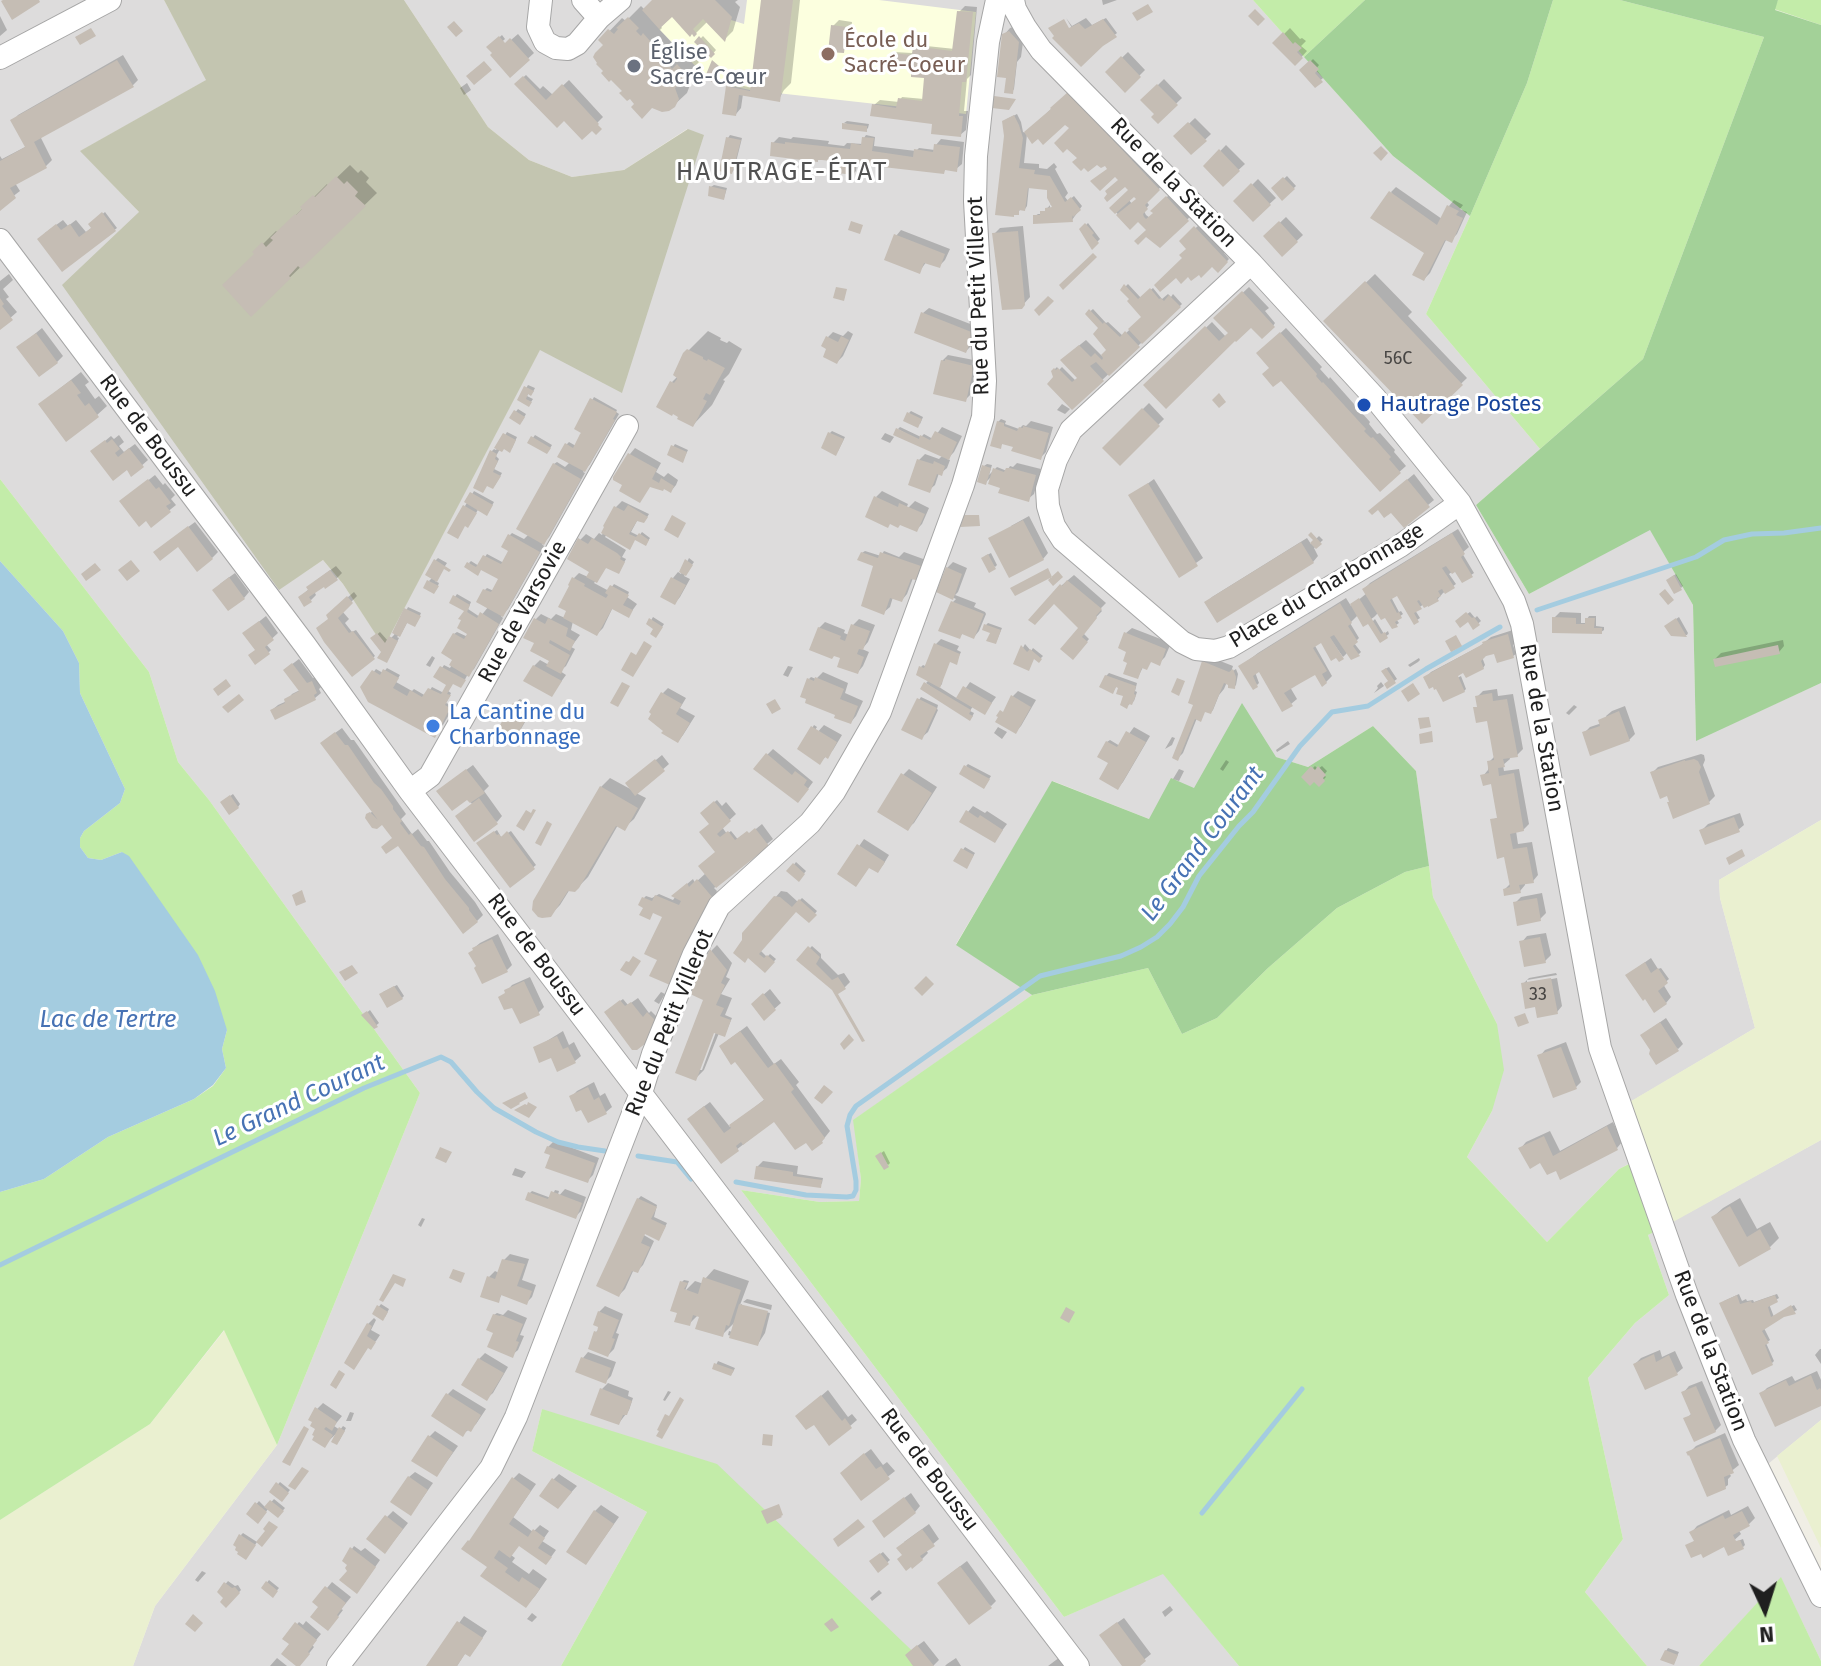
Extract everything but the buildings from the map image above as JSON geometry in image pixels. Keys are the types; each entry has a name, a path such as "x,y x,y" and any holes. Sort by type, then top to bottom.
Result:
{"street":[{"path":"0,58 110,0"},
{"path":"541,0 538,27 545,42 556,48 568,49 577,44 599,18 620,0"},
{"path":"583,0 599,18"},
{"name":"Rue du Petit Villerot","path":"338,1666 491,1468 516,1417 641,1093 653,1054 694,954 719,906 810,823 834,792 880,712 963,485 983,417 985,381 975,201 976,156 988,42 997,0"},
{"name":"Rue de la Station","path":"1013,0 1025,27 1041,50 1251,263 1375,398 1460,503 1514,601 1522,624 1600,1048 1687,1295 1744,1440 1821,1596"},
{"name":"Rue de Boussu","path":"0,240 262,587 410,791 1078,1666"},
{"name":"Place du Charbonnage","path":"1251,263 1071,430 1056,460 1047,489 1054,526 1063,540 1182,642 1196,649 1215,651 1229,647 1400,546 1460,503"},
{"name":"Rue de Varsovie","path":"410,791 430,776 627,426"}],"shaded area":[{"path":"0,0 164,0 207,80 81,151 139,212 279,589 323,560 343,584 384,646 540,349 622,392 687,129 624,170 572,177 529,160 488,127 404,0 1253,0 1393,156 1470,216 1426,314 1540,449 1476,505 1529,594 1650,529 1693,605 1696,740 1821,683 1821,820 1719,880 1720,898 1755,1028 1622,1107 1640,1158 1619,1169 1547,1242 1467,1157 1492,1111 1497,1024 1433,897 1416,771 1373,726 1308,767 1276,757 1194,789 1149,819 1053,781 956,944 1032,995 854,1120 861,1179 859,1201 820,1202 741,1190 1064,1617 1163,1573 1239,1666 928,1666 542,1409 532,1451 647,1512 561,1666 133,1666 155,1606 277,1445 420,1093 209,800 178,762 149,672 0,479"},
{"path":"164,0 404,0 488,127 529,160 572,177 624,170 688,129 704,135 622,393 540,350 384,647 343,584 323,560 279,590 62,285 139,212 80,151 206,80"},
{"name":"École du Sacré-Coeur","path":"689,0 744,24 747,0 879,0 976,12 966,114 750,90 708,79 659,29"},
{"path":"1821,820 1821,1140 1664,1227 1621,1107 1755,1028 1720,898 1719,880"},
{"path":"1821,1140 1821,1420 1756,1474 1821,1583 1821,1661 1781,1578 1699,1666 1647,1666 1585,1592 1623,1539 1588,1378 1635,1323 1669,1295 1648,1235"},
{"path":"225,1330 277,1445 155,1606 133,1666 0,1666 0,1520 150,1424"},
{"path":"1821,1420 1821,1548 1777,1456"}],"green space":[{"path":"1253,0 1365,0 1304,57"},
{"path":"1365,0 1553,0 1527,83 1470,216 1393,156 1304,57"},
{"path":"1553,0 1620,0 1764,37 1643,359 1540,449 1426,314 1527,83"},
{"path":"1620,0 1778,0 1775,10 1821,25 1821,683 1696,741 1693,605 1650,530 1529,594 1476,505 1643,359 1764,37"},
{"path":"1778,0 1821,0 1821,25 1774,9"},
{"path":"0,479 149,672 178,762 209,800 420,1093 277,1445 224,1330 150,1424 0,1520 0,1192 44,1179 108,1137 194,1099 213,1086 226,1068 222,1049 227,1030 122,852 101,860 88,858 80,847 84,831 120,803 125,789 80,693 79,663 63,631 0,561"},
{"path":"1242,703 1276,757 1308,767 1373,726 1416,771 1429,866 1405,872 1337,908 1217,1018 1182,1034 1148,968 1032,995 956,945 1052,781 1149,819 1171,778 1194,788"},
{"path":"1429,866 1433,897 1497,1024 1504,1070 1492,1111 1467,1157 1547,1242 1619,1169 1631,1163 1656,1231 1648,1235 1669,1295 1635,1323 1588,1378 1623,1539 1585,1592 1647,1666 1239,1666 1163,1574 1064,1617 741,1190 820,1202 859,1201 861,1179 853,1120 1032,995 1148,968 1182,1034 1217,1018 1337,908 1405,872"},
{"path":"542,1409 717,1464 928,1666 561,1666 647,1512 532,1451"},
{"path":"1781,1577 1821,1666 1699,1666"}],"water":[{"name":"Lac de Tertre","path":"0,561 63,631 79,663 80,693 125,789 120,803 84,831 80,847 88,858 101,860 122,852 129,856 198,955 215,991 227,1030 222,1049 226,1068 213,1085 194,1099 108,1137 44,1179 0,1192"}],"waterway":[{"name":"Le Grand Courant","path":"1537,610 1696,557 1724,540 1752,534 1821,528"},
{"name":"Le Grand Courant","path":"736,1182 806,1195 853,1196 856,1181 847,1126 856,1106 1040,976 1121,956 1157,937 1183,907 1199,876 1253,812 1300,746 1332,712 1368,706 1500,627"},
{"name":"Le Grand Courant","path":"0,1265 364,1088 441,1057 451,1062 494,1108 558,1142 605,1151"},
{"path":"638,1156 677,1162 691,1179"},
{"path":"1202,1513 1302,1389"}],"place":[{"name":"École du Sacré-Coeur","path":"828,54"},
{"name":"Église Sacré-Cœur","path":"634,66"},
{"name":"Hautrage Postes","path":"1364,405"},
{"name":"La Cantine du Charbonnage","path":"433,726"}],"district":[{"name":"HAUTRAGE-ÉTAT","path":"782,173"}]}
